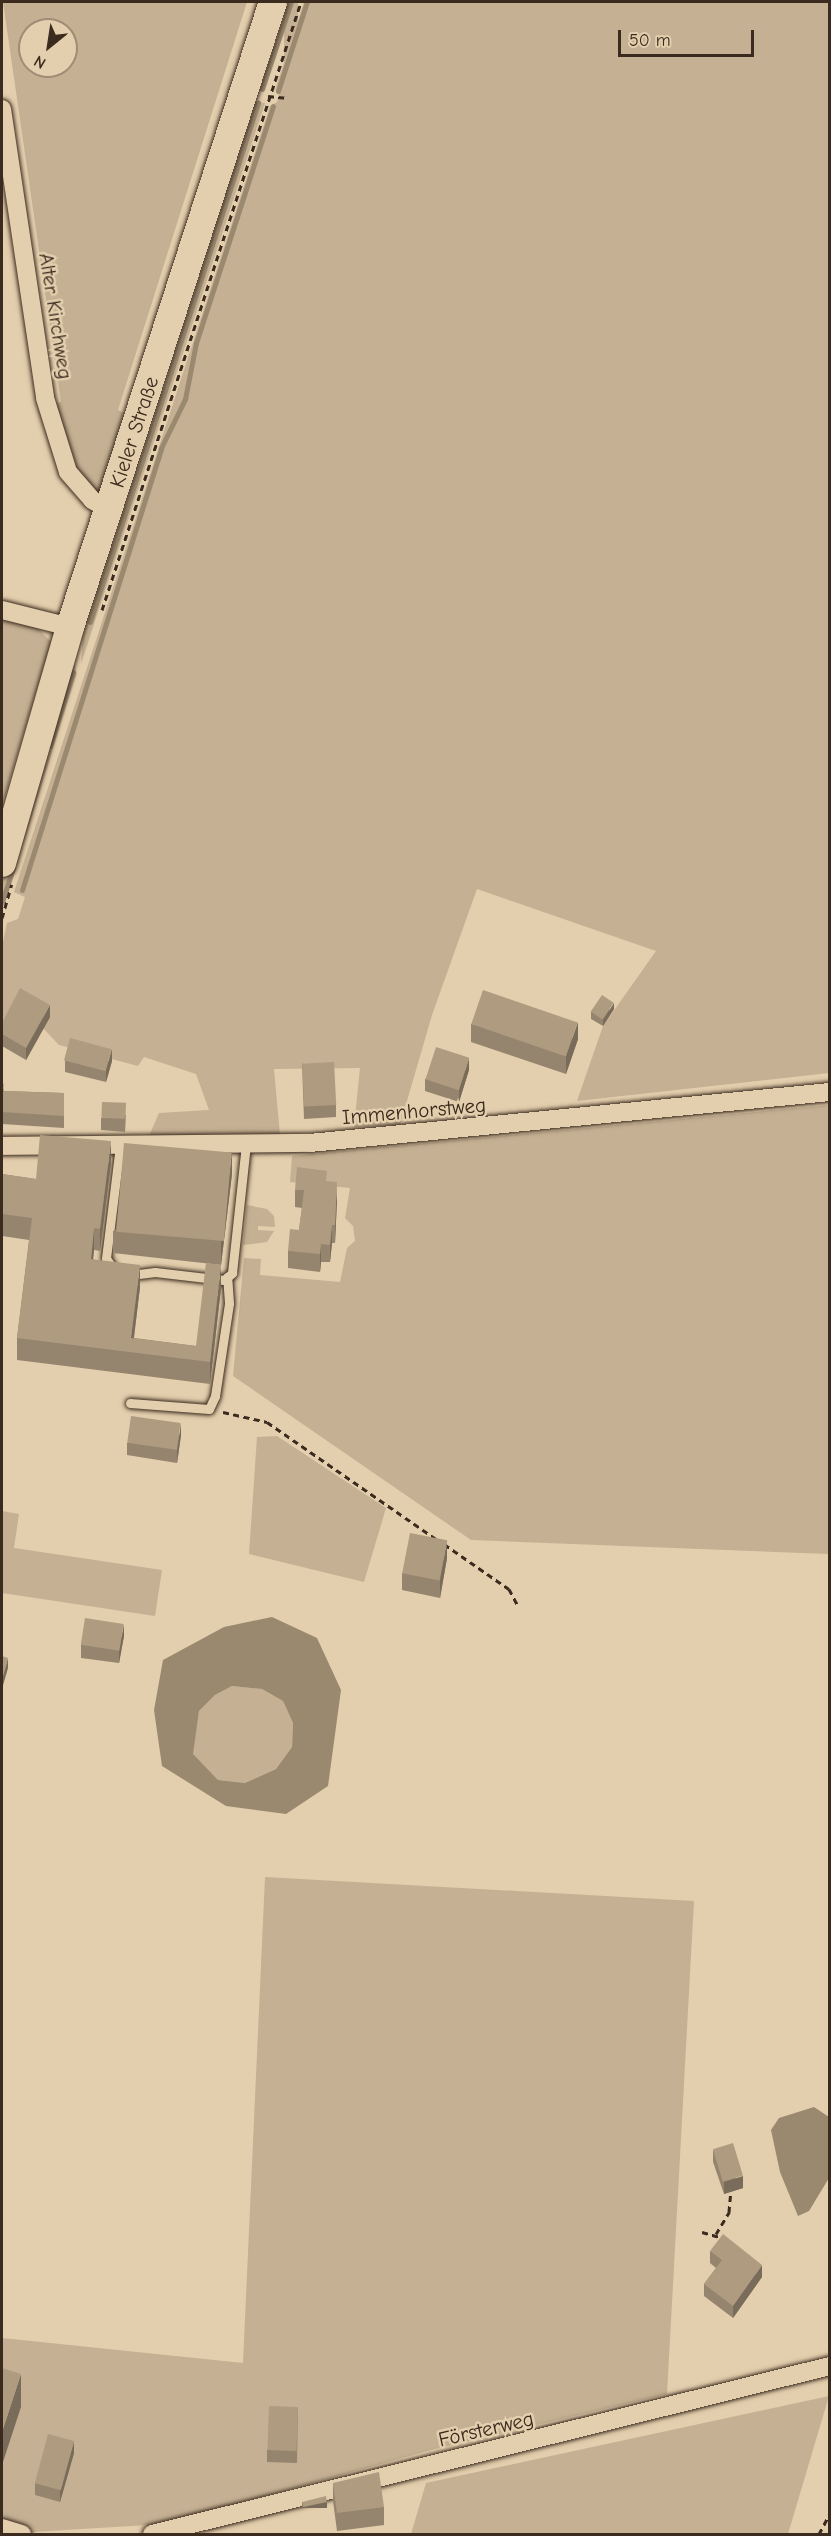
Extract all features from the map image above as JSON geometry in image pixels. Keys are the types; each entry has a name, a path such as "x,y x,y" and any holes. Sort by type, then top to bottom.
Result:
{"main road":[{"name":"Kieler Straße","path":"2,863 70,627 273,2"}],"street":[{"name":"Alter Kirchweg","path":"2,109 45,398 69,472 92,500 109,510"},
{"path":"2,610 70,627"},
{"name":"Immenhorstweg","path":"2,1146 310,1143 830,1092"},
{"name":"Försterweg","path":"152,2535 830,2366"},
{"path":"2,2528 22,2535"}],"lane":[{"path":"120,1146 106,1258 114,1270 128,1275 155,1272 227,1277 232,1273 236,1258 246,1144"},
{"path":"130,1404 209,1409 215,1396 229,1304 227,1277"}],"path":[{"path":"100,616 301,2"},
{"path":"209,1409 267,1422 509,1589 517,1604"},
{"path":"716,2234 729,2212 732,2192"},
{"path":"702,2232 716,2234 726,2240"},
{"path":"819,2535 830,2513"}],"shaded area":[{"path":"3,2 247,2 118,410 127,414 102,492 97,495 74,468 53,404 61,402"},
{"path":"284,2 298,2 298,92 284,92"},
{"path":"304,2 829,2 829,1073 577,1101 603,1026 656,951 477,889 432,1015 400,1125 354,1127 360,1068 274,1069 280,1135 149,1136 159,1113 209,1110 196,1074 144,1057 138,1066 59,1045 43,1028 49,1017 2,1035 3,942 7,923 18,919 25,897 14,892 270,106 277,102 279,93 275,90"},
{"path":"254,102 265,103 81,664 83,630"},
{"path":"2,615 34,624 51,642 2,805"},
{"path":"78,645 74,664 77,674 2,910 2,883 14,838"},
{"path":"829,1105 829,1554 471,1540 233,1376 244,1258 261,1259 260,1275 340,1282 347,1248 355,1241 353,1226 345,1218 350,1188 290,1182 292,1156"},
{"path":"247,1205 267,1209 274,1216 275,1227 258,1226 258,1230 274,1231 267,1242 243,1245"},
{"path":"277,1436 386,1508 364,1582 249,1554 257,1437"},
{"path":"2,1511 19,1514 14,1548 162,1570 155,1616 2,1593"},
{"path":"272,1617 317,1638 341,1690 328,1786 286,1814 226,1806 162,1766 154,1710 163,1660 224,1627","holes":["232,1686 262,1689 283,1701 293,1723 292,1747 276,1769 245,1783 218,1780 193,1754 199,1711 215,1695"]},
{"path":"232,1686 262,1689 283,1701 293,1723 292,1747 276,1769 245,1783 218,1780 192,1754 199,1711 215,1695"},
{"path":"265,1877 694,1901 667,2394 435,2449 164,2524 33,2532 2,2522 2,2338 243,2363"},
{"path":"814,2107 829,2117 829,2178 809,2211 798,2216 780,2172 771,2130 779,2118"},
{"path":"829,2396 788,2534 411,2534 426,2483"}],"building":[{"path":"20,988 50,1005 26,1048 2,1034 2,1023"},
{"path":"483,990 578,1023 566,1057 471,1024"},
{"path":"602,995 614,1003 602,1019 591,1012"},
{"path":"70,1038 112,1049 106,1071 64,1060"},
{"path":"436,1047 469,1058 459,1090 425,1079"},
{"path":"334,1062 336,1105 304,1107 302,1064"},
{"path":"2,1084 4,1084 3,1091 64,1093 64,1116 2,1112"},
{"path":"102,1102 126,1103 125,1119 101,1118"},
{"path":"40,1135 111,1141 100,1229 94,1228 91,1259 140,1265 131,1338 196,1346 206,1263 221,1265 210,1362 17,1338 32,1218 2,1214 2,1174 36,1179"},
{"path":"124,1143 232,1152 224,1241 116,1232"},
{"path":"297,1167 327,1171 326,1181 337,1182 335,1225 332,1225 330,1245 321,1244 320,1254 288,1251 290,1229 299,1230 304,1190 295,1190"},
{"path":"131,1416 181,1423 177,1450 127,1443"},
{"path":"410,1533 447,1540 439,1580 402,1573"},
{"path":"85,1618 124,1624 119,1651 81,1645"},
{"path":"2,1656 8,1658 2,1679"},
{"path":"733,2143 743,2176 723,2182 713,2149"},
{"path":"723,2234 762,2265 733,2306 704,2284 722,2260 710,2251"},
{"path":"2,2368 21,2374 2,2432"},
{"path":"269,2406 298,2407 296,2451 267,2450"},
{"path":"48,2434 74,2441 61,2490 35,2483"},
{"path":"379,2472 384,2507 337,2513 333,2483"},
{"path":"326,2496 327,2502 303,2507 302,2502"}],"waterway":[{"path":"262,89 291,2"},
{"path":"278,91 307,2"},
{"path":"90,622 258,103"},
{"path":"22,890 161,448 185,399 196,343 273,106"},
{"path":"50,746 73,672"},
{"path":"2,902 13,869"}]}
